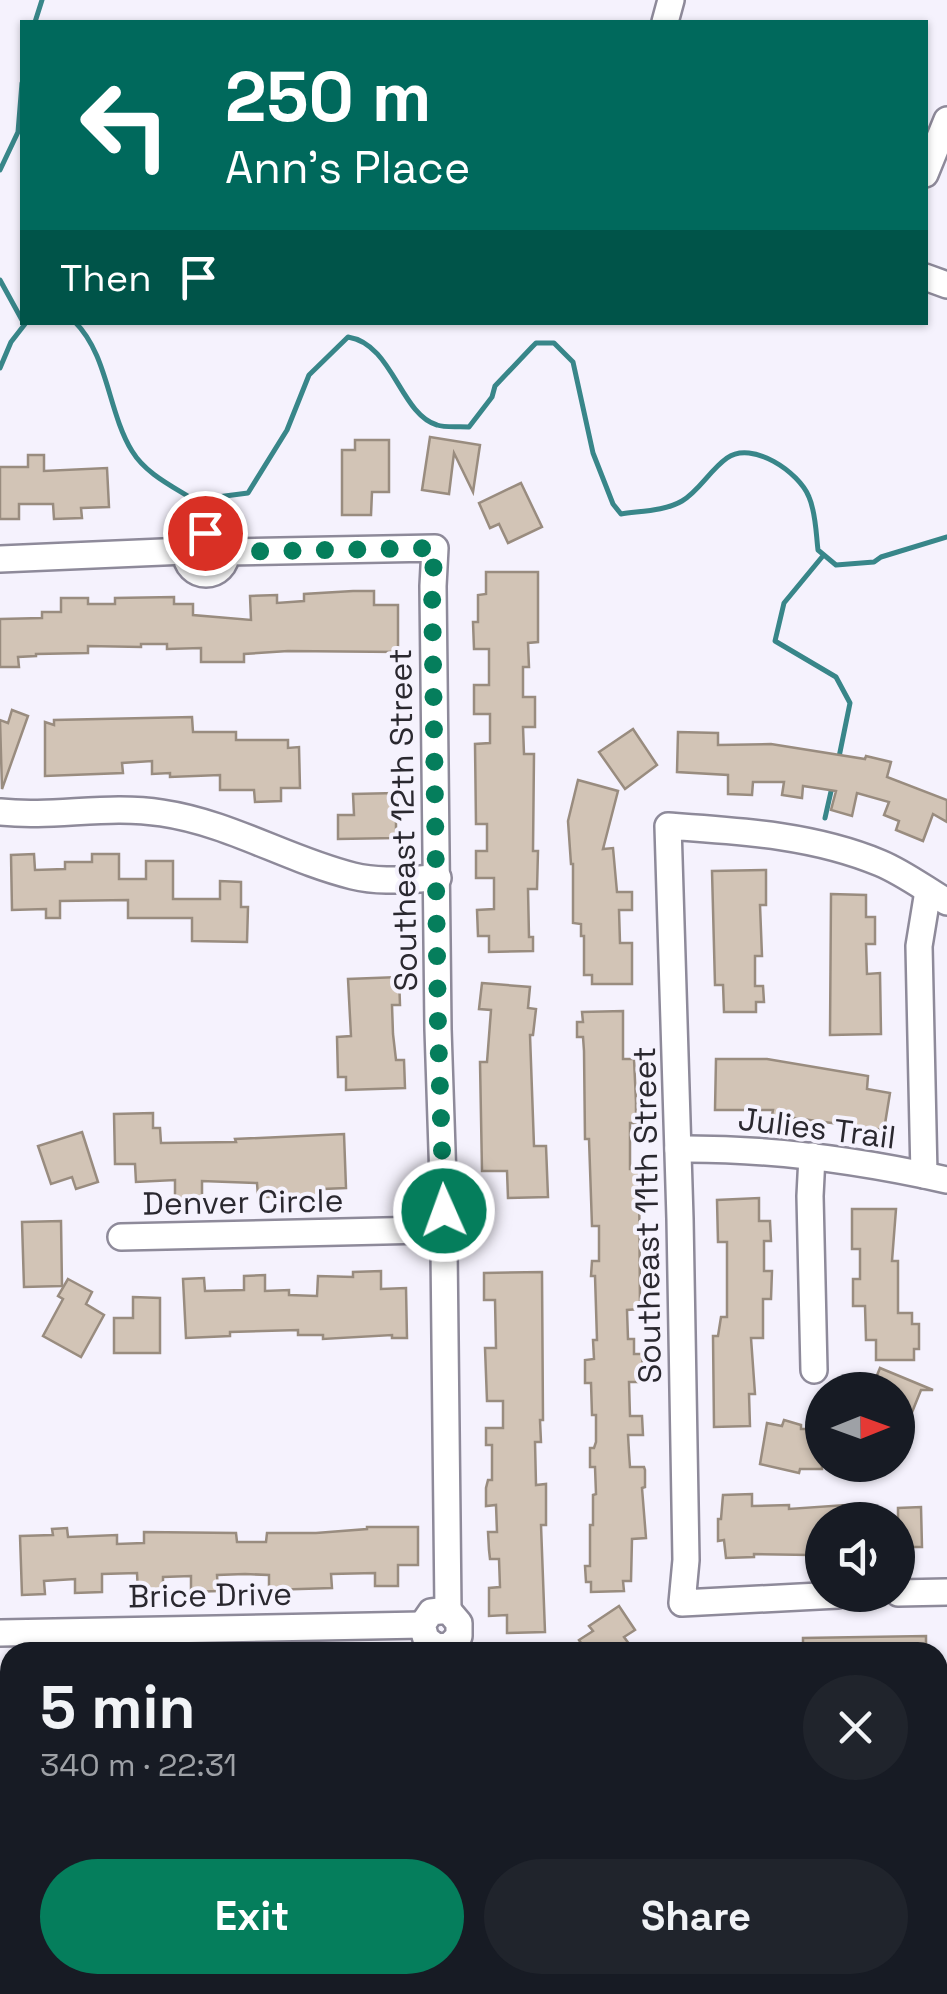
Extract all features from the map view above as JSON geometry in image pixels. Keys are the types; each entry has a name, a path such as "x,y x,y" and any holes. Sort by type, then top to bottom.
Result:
{"street":[{"path":"928,167 947,120"},
{"name":"Southeast 12th Street","path":"0,559 186,552 193,538 205,533 218,536 227,552 435,548 432,586 438,1029 444,1211 429,1219 435,1239"},
{"path":"0,812 163,813 216,825 351,875 385,880 438,878"},
{"name":"Southeast 11th Street","path":"805,1597 682,1603 686,1560 668,826 770,835 834,848 883,864 938,896"},
{"path":"936,1178 919,946 938,896"},
{"name":"Julies Trail","path":"678,1148 746,1148 936,1178"},
{"path":"812,1156 814,1370"},
{"name":"Denver Circle","path":"121,1237 435,1239"},
{"path":"435,1239 454,1620 450,1642"},
{"path":"915,1593 947,1592"},
{"path":"429,1642 422,1625 431,1612 454,1620 472,1642"},
{"name":"Brice Drive","path":"0,1633 422,1625"}],"building":[{"path":"430,437 480,445 473,492 454,453 449,494 422,490"},
{"path":"355,440 389,440 389,492 372,492 371,515 342,515 342,450 355,450"},
{"path":"28,455 44,455 44,471 107,468 109,507 81,508 82,518 54,519 53,504 19,504 19,519 0,519 0,467 28,467"},
{"path":"521,483 542,527 508,543 499,524 490,528 479,503"},
{"path":"486,572 538,572 538,642 528,643 529,667 523,667 523,697 535,697 535,727 523,727 524,754 534,754 533,851 538,851 537,889 528,889 533,951 489,952 489,936 478,936 477,910 494,909 494,878 476,878 476,851 487,851 487,824 476,824 475,744 490,743 490,714 474,714 474,685 489,685 489,649 474,649 473,622 478,622 478,595 486,594"},
{"path":"374,591 374,605 398,605 398,652 288,651 244,654 244,662 201,662 201,648 167,649 167,644 141,644 88,646 88,653 36,654 18,657 19,667 0,667 0,619 42,618 42,612 61,612 61,598 115,604 115,598 174,597 174,604 193,604 193,615 251,620 250,596 277,595 277,603 304,601 304,594"},
{"path":"12,710 28,716 2,789 0,720 8,723"},
{"path":"192,717 193,732 236,732 236,740 288,740 288,748 299,747 300,788 281,788 281,801 255,802 254,790 220,790 220,775 152,774 152,761 122,763 123,773 45,776 45,722 54,725 54,720"},
{"path":"633,729 657,765 625,789 599,752"},
{"path":"678,732 718,733 718,745 771,744 891,762 887,777 947,800 947,822 933,814 923,841 896,830 899,821 884,815 889,802 857,793 852,816 831,810 836,791 803,786 802,798 782,795 784,782 753,782 752,795 728,794 728,775 677,772"},
{"path":"578,780 618,791 603,849 613,848 617,892 632,892 632,910 619,910 620,943 632,943 632,984 592,984 592,975 584,975 584,936 581,924 573,923 568,821"},
{"path":"396,793 396,838 338,839 338,815 354,815 353,794"},
{"path":"34,854 35,870 65,869 65,862 92,862 92,854 119,854 119,879 146,879 146,861 173,861 173,899 220,899 220,881 241,882 241,907 248,907 247,942 192,941 192,918 128,918 128,900 60,901 60,918 46,918 46,909 12,910 11,855"},
{"path":"766,870 766,905 760,905 762,956 755,956 755,986 763,986 764,1002 756,1002 756,1012 724,1012 723,985 715,985 712,871"},
{"path":"831,894 866,895 866,917 875,917 875,944 866,944 867,974 880,973 881,1034 830,1035"},
{"path":"399,977 400,1005 392,1005 393,1034 396,1060 404,1060 405,1088 346,1090 346,1077 338,1077 337,1037 351,1036 348,979"},
{"path":"482,983 530,987 528,1008 536,1009 530,1035 534,1146 546,1146 548,1197 508,1198 507,1171 482,1171 480,1062 487,1062 491,1010 479,1009"},
{"path":"623,1011 623,1059 634,1059 636,1102 636,1123 630,1123 630,1169 639,1169 640,1309 627,1310 628,1339 634,1339 634,1354 642,1354 643,1374 642,1382 629,1382 630,1416 642,1416 643,1435 628,1435 630,1467 645,1470 642,1488 646,1538 632,1539 631,1581 623,1581 624,1591 591,1592 585,1566 590,1566 590,1525 596,1494 590,1448 596,1442 596,1415 592,1415 591,1383 585,1383 585,1360 594,1359 593,1340 597,1340 595,1276 591,1276 592,1261 599,1261 599,1226 592,1226 583,1037 577,1037 577,1022 583,1022 582,1012"},
{"path":"716,1059 767,1059 868,1076 867,1089 890,1093 884,1130 772,1115 773,1110 715,1110"},
{"path":"153,1113 153,1128 160,1128 161,1143 344,1134 346,1188 323,1189 323,1196 258,1197 257,1183 202,1181 202,1198 175,1198 175,1180 136,1182 135,1164 115,1164 114,1114"},
{"path":"82,1132 98,1182 76,1189 72,1177 51,1184 38,1146"},
{"path":"759,1198 759,1221 770,1221 771,1241 764,1241 764,1271 772,1271 771,1299 763,1299 763,1338 751,1338 755,1394 749,1394 750,1426 714,1427 713,1336 718,1336 721,1317 727,1317 727,1242 718,1242 717,1200"},
{"path":"852,1209 896,1209 892,1261 898,1261 898,1313 912,1313 912,1324 919,1324 919,1349 914,1349 914,1360 876,1360 876,1340 866,1340 865,1306 853,1306 853,1279 860,1279 860,1249 852,1249"},
{"path":"61,1221 62,1286 24,1287 22,1222"},
{"path":"381,1271 381,1289 406,1288 407,1338 392,1335 323,1339 323,1335 298,1335 298,1330 186,1338 183,1279 204,1278 205,1291 244,1290 244,1276 265,1275 265,1291 289,1290 289,1295 317,1296 318,1276 353,1277 353,1272"},
{"path":"542,1272 543,1420 541,1442 535,1442 536,1485 546,1484 546,1525 541,1525 545,1632 507,1633 507,1615 489,1616 489,1588 500,1587 499,1559 490,1559 489,1550 488,1532 497,1532 496,1505 486,1506 486,1488 488,1480 492,1480 492,1445 486,1445 486,1428 503,1428 503,1401 487,1401 485,1348 496,1348 495,1300 484,1300 484,1273"},
{"path":"68,1279 92,1292 86,1304 104,1315 81,1357 43,1336 63,1299 58,1296"},
{"path":"133,1297 160,1298 160,1353 114,1353 114,1318 133,1318"},
{"path":"915,1383 933,1390 921,1390 915,1405"},
{"path":"784,1420 805,1429 805,1469 799,1473 760,1464 767,1423 782,1426"},
{"path":"752,1494 752,1506 805,1508 805,1555 726,1558 724,1540 718,1541 723,1495"},
{"path":"915,1507 921,1507 922,1547 915,1547"},
{"path":"418,1527 418,1565 398,1565 398,1586 375,1586 375,1573 331,1574 332,1588 269,1590 269,1575 245,1574 217,1575 218,1591 191,1592 191,1576 163,1577 163,1593 138,1593 137,1573 102,1574 102,1592 75,1593 75,1579 44,1581 45,1594 22,1595 20,1536 53,1535 52,1529 67,1528 68,1537 117,1535 117,1544 144,1543 144,1532 236,1533 237,1542 266,1542 267,1533"},
{"path":"619,1606 635,1630 624,1637 628,1642 580,1642 593,1631 589,1626"},
{"path":"926,1636 926,1642 803,1642 803,1638"}],"waterway":[{"path":"36,20 42,0"},
{"path":"0,170 18,132 20,108"},
{"path":"0,280 20,316"},
{"path":"0,368 11,342 24,325"},
{"path":"78,325 101,367 132,451 152,473 194,500 248,493 287,430 309,375 348,337 376,352 424,418 448,427 469,427 492,397 495,386 536,343 554,343 573,362 593,453 613,504 621,514 660,509 682,501 727,458 749,453 774,461 804,487 813,510 818,550 836,565 874,562 947,537"},
{"path":"822,557 784,603 775,641 836,677 850,703 839,757"},
{"path":"825,818 832,787"}],"route":[{"path":"205,533 218,536 227,552 435,548 432,586 438,1029 444,1211"}]}
